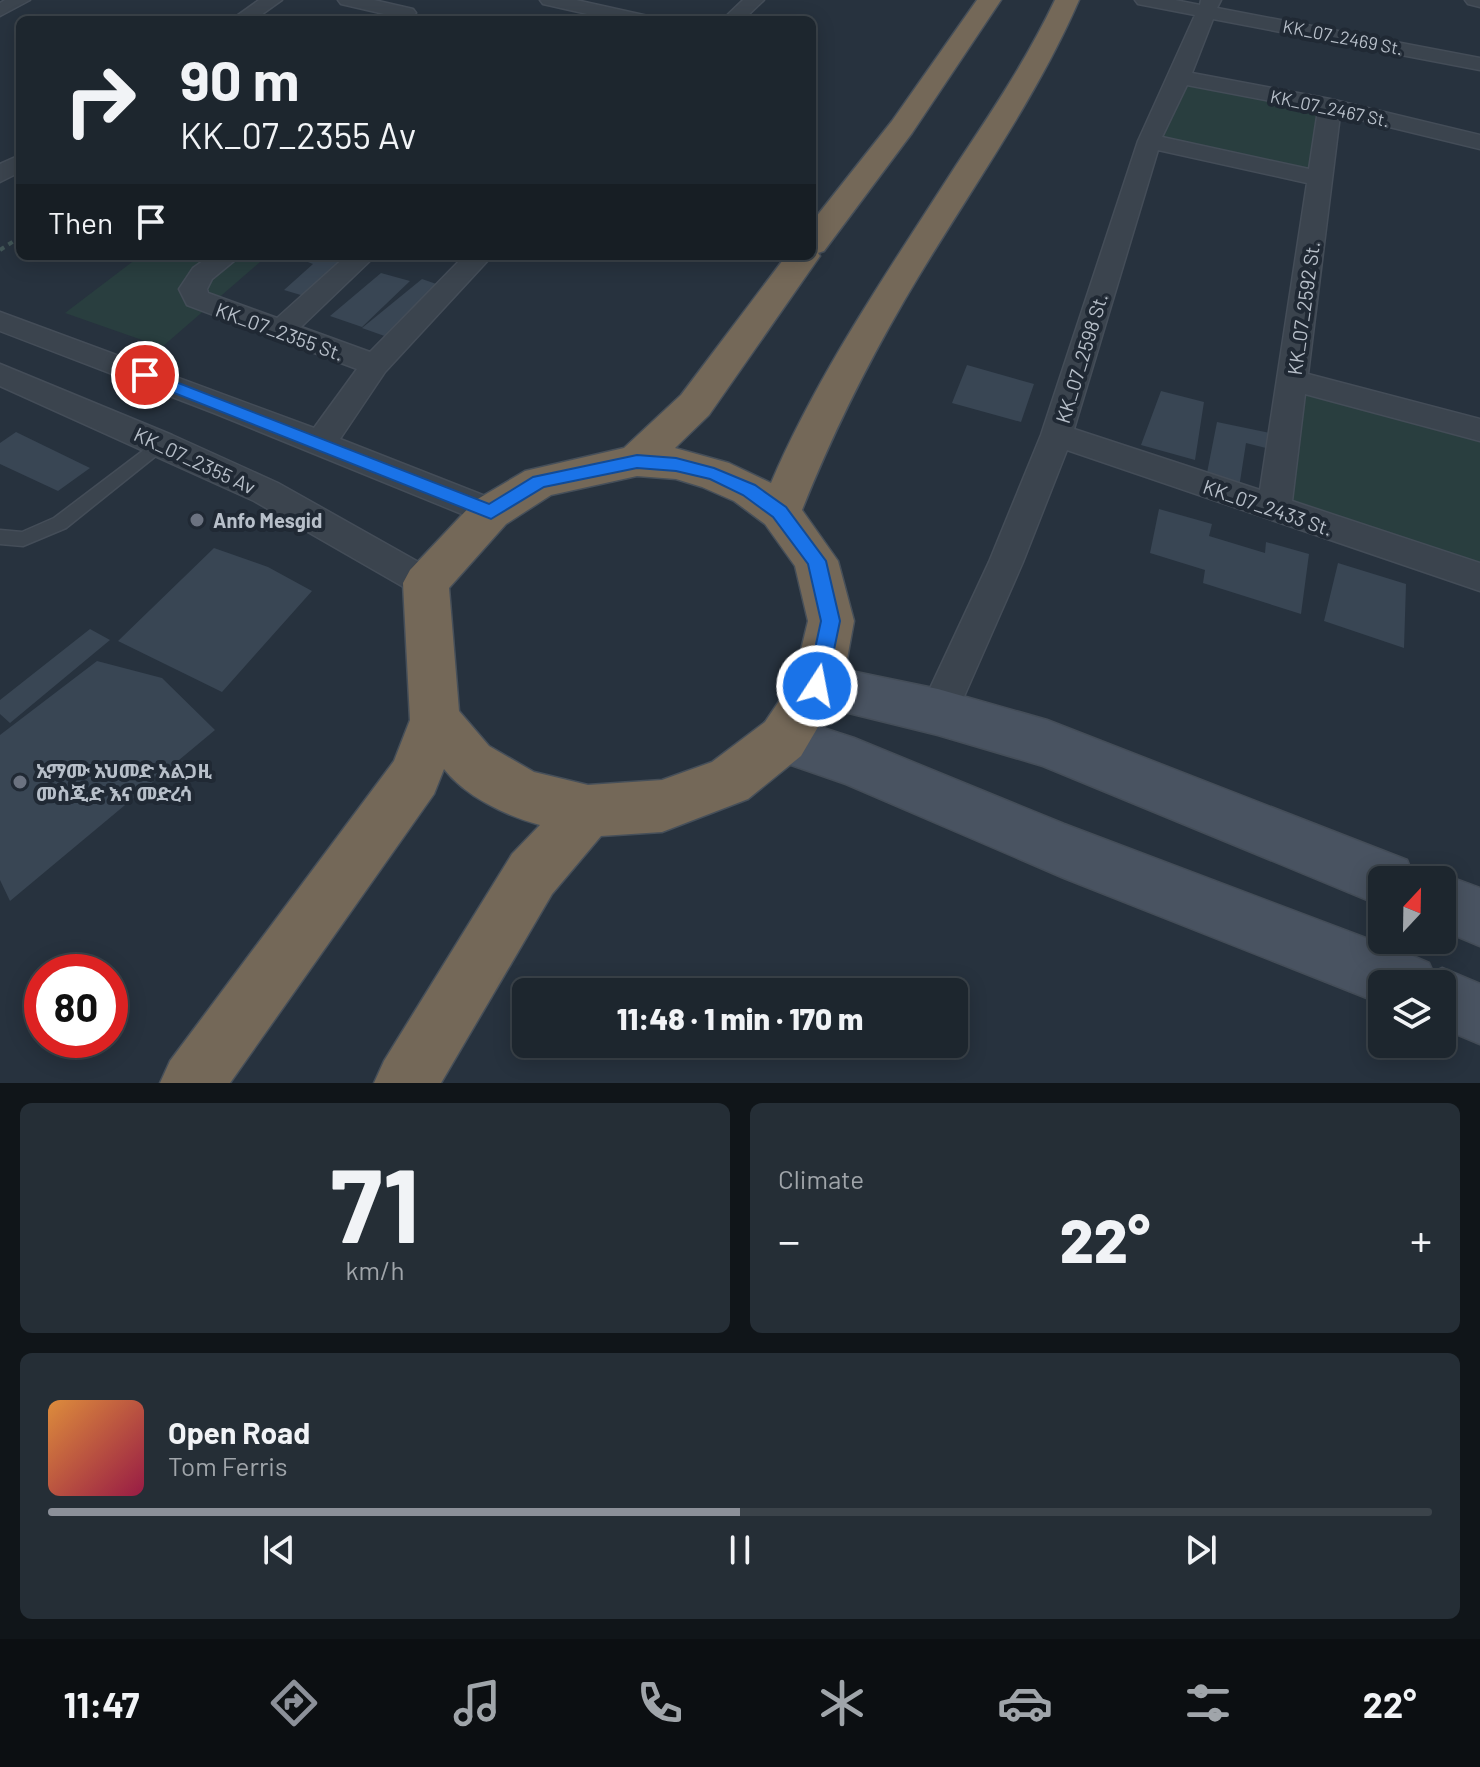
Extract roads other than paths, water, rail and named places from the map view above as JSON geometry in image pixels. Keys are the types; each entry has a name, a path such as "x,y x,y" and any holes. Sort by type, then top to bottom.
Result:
{"highway":[{"path":"816,239 902,127 989,0"},
{"path":"780,512 822,414 886,301 1045,49 1067,0"},
{"path":"637,461 695,405 800,260"},
{"path":"192,1083 415,776 435,720 426,583 491,512 540,482 637,461 676,464 714,474 749,490 780,512 816,561 831,621 817,686 783,739 729,781 662,806 588,811 524,795 471,763 435,720"},
{"path":"406,1083 532,874 588,811"}],"street":[{"path":"0,10 20,0"},
{"path":"247,16 272,0"},
{"path":"348,0 401,16 423,0"},
{"path":"550,0 598,5 630,16"},
{"path":"736,16 754,0"},
{"name":"KK_07_2469 St.","path":"1145,0 1208,5 1480,64"},
{"name":"KK_07_2598 St.","path":"938,712 1006,562 1057,435 1149,141 1180,77 1208,5"},
{"name":"KK_07_2467 St.","path":"1180,77 1330,106 1480,142"},
{"name":"KK_07_2592 St.","path":"1274,510 1330,106"},
{"path":"1149,141 1322,179"},
{"name":"KK_07_2355 St.","path":"221,260 202,274 193,289 197,299 375,365"},
{"path":"280,331 358,260"},
{"path":"320,444 375,365 474,260"},
{"path":"0,321 491,512"},
{"name":"KK_07_2355 Av","path":"0,374 266,492 426,583"},
{"path":"1293,380 1480,430"},
{"name":"KK_07_2433 St.","path":"1057,435 1480,577"},
{"path":"817,686 938,712 1047,744 1368,872"},
{"path":"783,739 854,762 1064,851 1372,970"},
{"path":"1456,908 1480,917"},
{"path":"1456,1004 1480,1014"}],"lane":[{"path":"0,537 23,539 60,523 161,443"}],"place":[{"name":"Anfo Mesgid","path":"197,520"},
{"name":"ኢማሙ አህመድ አልጋዚ መስጂድ እና መድረሳ","path":"20,782"}]}
